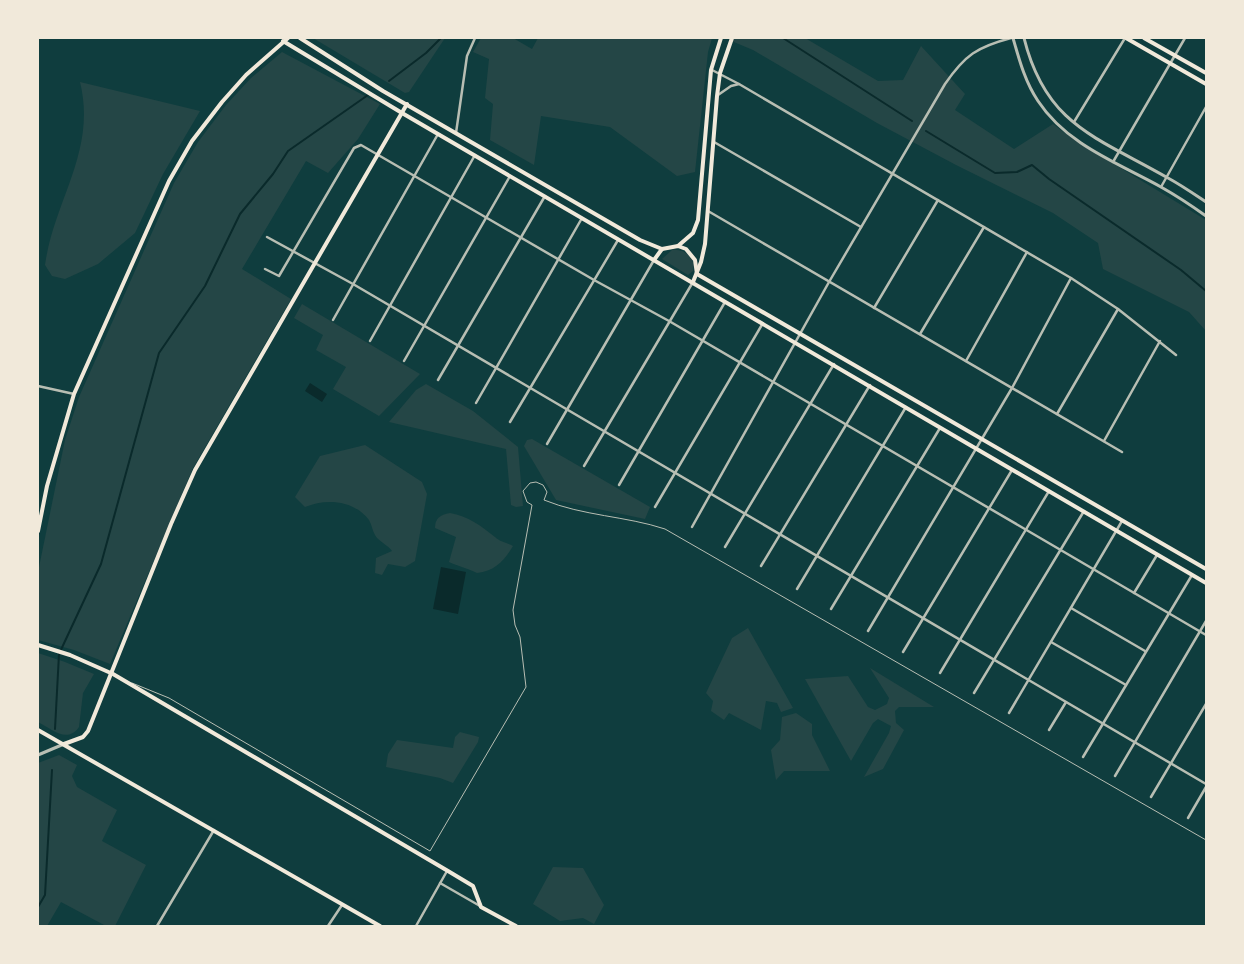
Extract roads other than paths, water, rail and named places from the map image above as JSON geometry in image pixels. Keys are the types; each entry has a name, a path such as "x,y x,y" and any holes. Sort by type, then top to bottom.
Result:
{"main road":[{"path":"38,531 39,516 74,394 169,181 188,149 222,102 288,38"},
{"path":"300,38 456,133 640,240 662,249 678,246 693,233 698,220 711,70 721,38"},
{"path":"693,282 705,244 720,73 732,38"},
{"path":"1125,38 1206,84"},
{"path":"1144,38 1206,73"},
{"path":"283,41 618,240 726,301 1206,583"},
{"path":"64,744 83,737 88,731 171,524 195,470 407,104"},
{"path":"678,246 691,253 695,260 697,274"},
{"path":"654,260 662,249"},
{"path":"697,274 1206,569"},
{"path":"38,645 70,655 122,679 448,870 473,886 482,907 516,926"},
{"path":"38,730 380,926"}],"street":[{"path":"456,133 467,56 475,38"},
{"path":"692,527 829,282 945,84 962,61 978,48 1012,38 1019,62 1038,101 1054,122 1073,138 1112,163 1162,187 1206,214"},
{"path":"1024,38 1030,63 1039,81 1059,110 1087,134 1167,177 1206,202"},
{"path":"1074,123 1125,38"},
{"path":"1112,163 1185,38"},
{"path":"711,70 720,73 1072,278 1118,309 1176,355"},
{"path":"717,96 731,86 739,84"},
{"path":"1162,187 1206,108"},
{"path":"333,320 438,134"},
{"path":"714,142 861,227"},
{"path":"265,269 279,276 354,148 361,145 415,174 594,280 703,341 1206,635"},
{"path":"370,341 474,155"},
{"path":"404,361 510,176"},
{"path":"438,380 545,196"},
{"path":"874,308 938,200"},
{"path":"708,211 1122,452"},
{"path":"476,402 582,218"},
{"path":"920,334 984,227"},
{"path":"267,236 458,345 1206,785 1188,818"},
{"path":"510,422 618,240"},
{"path":"966,361 1027,252"},
{"path":"547,444 629,300 654,260"},
{"path":"868,631 1012,388 1072,278"},
{"path":"584,466 693,282"},
{"path":"619,484 726,301"},
{"path":"1057,414 1118,309"},
{"path":"655,507 763,323"},
{"path":"1104,441 1160,341"},
{"path":"725,547 834,364"},
{"path":"762,566 870,385"},
{"path":"38,386 74,394"},
{"path":"797,589 906,407"},
{"path":"831,609 940,428"},
{"path":"903,652 1012,470"},
{"path":"940,673 1049,491"},
{"path":"974,693 1084,511"},
{"path":"1009,714 1123,521"},
{"path":"1134,593 1158,554"},
{"path":"1083,757 1192,575"},
{"path":"1071,608 1146,652"},
{"path":"1116,776 1206,621"},
{"path":"1051,641 1126,685"},
{"path":"1049,730 1066,702"},
{"path":"1151,797 1206,704"},
{"path":"38,755 64,744"},
{"path":"157,926 214,830"},
{"path":"416,926 448,870"},
{"path":"440,883 482,907"},
{"path":"328,926 342,905"}],"lane":[{"path":"122,679 169,698 430,851 526,687 520,637 515,626 514,610 532,505 527,502 523,491 530,482 536,482 543,485 547,492 544,500 562,508 648,523 665,529 1206,840"}],"waterway":[{"path":"389,81 426,53 441,38"},
{"path":"783,38 912,121"},
{"path":"55,729 59,654 101,564 159,353 205,286 240,214 273,174 288,151 368,95"},
{"path":"926,131 995,173 1017,172 1032,165 1049,179 1181,270 1206,291"},
{"path":"38,907 45,895 52,770"}]}
